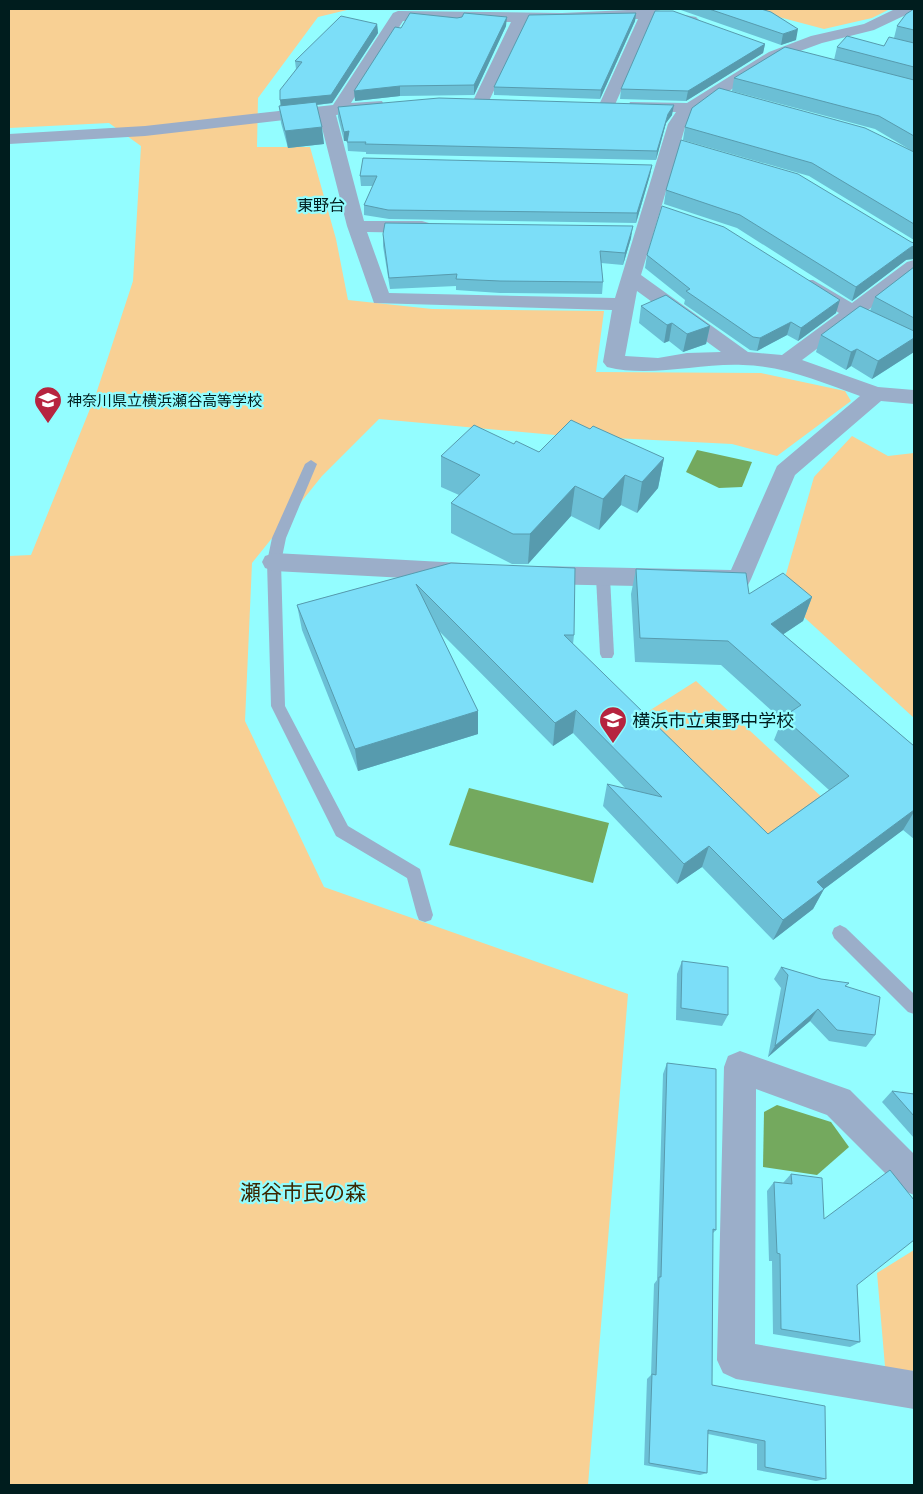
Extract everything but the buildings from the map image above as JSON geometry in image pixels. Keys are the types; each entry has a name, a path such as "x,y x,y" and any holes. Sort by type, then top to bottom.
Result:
{"street":[{"path":"907,9 869,27 817,39 781,53 690,108 681,117 682,147 654,168 660,211 634,231 631,278 623,304 614,362 658,365 687,360 743,358 786,362 876,394 914,397"},
{"path":"607,105 648,14"},
{"path":"623,304 381,299 356,226 340,160 332,110 398,16 520,17 673,14 709,26"},
{"path":"481,101 520,17"},
{"path":"843,33 876,41"},
{"path":"759,46 810,61"},
{"path":"716,94 735,99"},
{"path":"464,101 501,102"},
{"path":"9,139 145,131 391,104"},
{"path":"588,105 690,108"},
{"path":"340,160 360,161"},
{"path":"356,226 436,227"},
{"path":"786,362 853,312 913,254"},
{"path":"794,276 853,312 914,344"},
{"path":"631,278 743,358"},
{"path":"516,575 739,579 785,470 876,394"},
{"path":"274,562 487,574"},
{"path":"914,1178 838,1102 740,1068 736,1360 914,1390"}],"lane":[{"path":"312,464 279,538 274,562 278,706 342,831 414,874 425,915"},
{"path":"603,577 607,654"},
{"path":"840,933 914,1006"}],"green space":[{"name":"瀬谷市民の森","path":"9,9 351,9 318,17 258,98 257,147 310,147 336,239 348,300 432,309 604,311 596,372 761,373 845,391 851,401 777,456 732,444 555,435 379,419 322,476 252,563 245,721 324,887 628,994 588,1485 9,1485 9,556 31,555 96,394 133,281 141,146 109,123 9,128"},
{"path":"749,9 890,9 872,18 824,29"},
{"path":"852,436 888,456 914,453 914,718 780,595 814,477"},
{"path":"696,681 825,800 756,848 630,723"},
{"path":"914,1250 914,1369 903,1382 886,1378 877,1273"}],"shaded area":[{"path":"697,450 752,462 742,487 719,488 686,472"},
{"path":"469,788 609,823 593,883 449,845"},
{"path":"777,1105 831,1122 849,1147 817,1175 763,1167 764,1112"}],"place":[{"name":"神奈川県立横浜瀬谷高等学校","path":"48,424"},
{"name":"横浜市立東野中学校","path":"613,744"}],"district":[{"name":"東野台","path":"321,205"}]}
